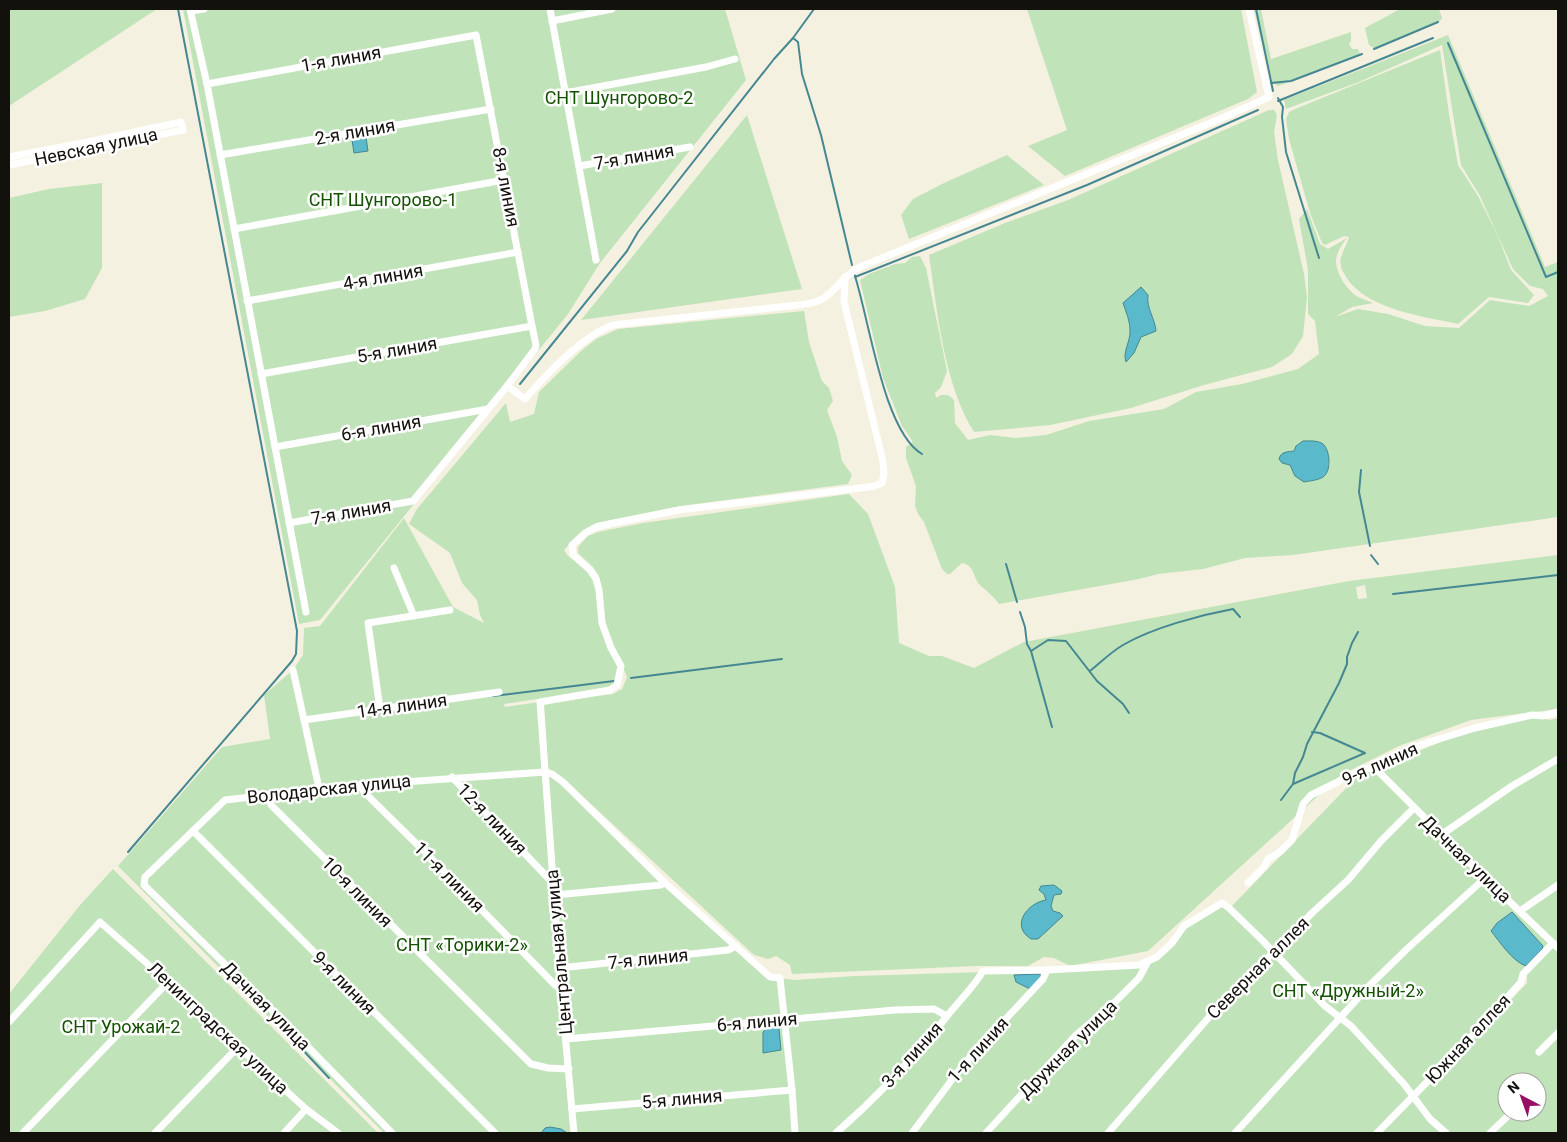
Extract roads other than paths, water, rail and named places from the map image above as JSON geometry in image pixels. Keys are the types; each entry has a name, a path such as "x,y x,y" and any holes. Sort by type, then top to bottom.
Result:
{"street":[{"path":"204,9 191,10 306,612"},
{"path":"550,9 596,260"},
{"path":"552,21 612,9"},
{"path":"488,410 507,386 525,399 543,378 590,336 613,325 812,303 824,299 845,277 860,267 1211,123 1269,97 1249,9"},
{"name":"1-я линия","path":"206,84 476,35"},
{"name":"8-я линия","path":"476,35 536,345 535,350 507,386"},
{"path":"565,93 706,67 735,59"},
{"name":"2-я линия","path":"220,155 491,109"},
{"name":"Невская улица","path":"9,157 181,122 183,130 9,165"},
{"name":"7-я линия","path":"579,166 690,147"},
{"path":"234,229 504,180"},
{"name":"4-я линия","path":"247,301 518,252"},
{"name":"Центральная улица","path":"574,1133 561,989 540,702 610,690 617,685 621,666 611,648 602,623 600,590 596,579 590,570 573,555 572,545 578,538 596,527 679,510 875,486 884,480 883,461 844,302 845,277"},
{"name":"5-я линия","path":"261,374 532,326"},
{"name":"7-я линия","path":"289,523 413,501 488,410"},
{"name":"6-я линия","path":"275,447 488,410"},
{"path":"394,568 414,616"},
{"path":"380,709 368,623 450,610"},
{"path":"293,670 318,788"},
{"name":"14-я линия","path":"304,720 499,692"},
{"name":"9-я линия","path":"1248,883 1264,867 1268,859 1280,852 1292,840 1304,804 1312,795 1364,769 1375,768 1383,760 1456,733 1532,715 1543,716 1558,712"},
{"path":"1441,835 1512,786 1558,759"},
{"name":"Дачная улица","path":"1375,768 1441,835 1556,945"},
{"path":"545,772 552,774 563,782 664,882 770,977 780,978 795,1133"},
{"name":"Володарская улица","path":"145,877 225,800 318,788 452,777 545,772"},
{"name":"12-я линия","path":"452,777 553,882"},
{"name":"11-я линия","path":"360,785 364,792 561,989"},
{"name":"10-я линия","path":"269,795 270,805 531,1064 548,1068 569,1068"},
{"name":"Северная аллея","path":"1108,1133 1210,1016 1313,912 1348,880 1381,841 1414,808"},
{"name":"9-я линия","path":"193,831 495,1133"},
{"name":"Дачная улица","path":"145,877 144,885 278,1016 392,1133"},
{"path":"1235,1133 1340,1017 1401,954 1485,878"},
{"path":"555,895 661,885 664,882"},
{"path":"1520,911 1558,885"},
{"path":"1047,970 1147,963 1157,958 1172,943 1184,926 1222,903 1230,908 1325,1006 1351,1026 1404,1084 1430,1119 1446,1133"},
{"name":"Ленинградская улица","path":"9,1022 100,922 168,982 306,1110 338,1133"},
{"name":"Южная аллея","path":"1377,1133 1478,1030 1521,982 1522,974 1556,945"},
{"name":"7-я линия","path":"560,968 728,950 736,946"},
{"name":"Дружная улица","path":"986,1133 1075,1036 1114,1003 1139,978 1147,963"},
{"name":"1-я линия","path":"912,1133 962,1065 1043,980 1047,970"},
{"name":"3-я линия","path":"836,1133 891,1080 937,1031 947,1016 975,985 983,972 1047,970"},
{"path":"24,1133 168,982"},
{"name":"6-я линия","path":"566,1039 895,1010 934,1009 947,1016"},
{"path":"1539,1052 1558,1033"},
{"path":"155,1133 238,1047"},
{"name":"5-я линия","path":"572,1109 792,1090"},
{"path":"284,1133 306,1110"},
{"path":"1490,1133 1502,1122"}],"water":[{"path":"366,137 368,151 354,153 352,140"},
{"path":"1141,287 1148,295 1148,304 1156,331 1141,337 1134,353 1126,362 1125,354 1130,330 1129,320 1123,303"},
{"path":"1303,441 1323,444 1327,451 1328,470 1326,474 1317,480 1304,482 1295,476 1290,465 1282,463 1279,459 1283,453 1294,451 1296,446"},
{"path":"1054,885 1062,891 1061,894 1054,895 1051,906 1053,911 1063,916 1038,939 1031,939 1022,928 1024,916 1027,910 1046,900 1044,894 1039,890 1041,886"},
{"path":"1512,912 1543,946 1526,966 1511,956 1491,931 1497,923"},
{"path":"1039,974 1042,976 1030,989 1016,982 1014,975"},
{"path":"769,1026 778,1027 779,1029 781,1050 763,1053 763,1032"},
{"path":"545,1128 561,1129 567,1133 541,1133"}],"waterway":[{"path":"128,852 296,654 297,631 178,9"},
{"path":"520,384 627,251 638,232 814,9"},
{"path":"1256,9 1273,91"},
{"path":"1374,49 1438,22"},
{"path":"793,38 798,42 802,74 821,135 852,265"},
{"path":"1278,101 1433,38"},
{"path":"1448,43 1546,277 1558,272"},
{"path":"1271,83 1291,81 1362,54"},
{"path":"1278,98 1283,107 1282,117 1286,152 1319,258"},
{"path":"855,277 1087,185 1258,110"},
{"path":"854,273 887,398 897,422 908,441 922,454"},
{"path":"1361,470 1359,492 1370,546"},
{"path":"1371,555 1378,564"},
{"path":"1006,564 1017,602"},
{"path":"1393,594 1558,575"},
{"path":"1090,671 1123,645 1148,633 1191,619 1233,609 1240,617"},
{"path":"1020,612 1025,627 1027,644 1031,651 1052,727"},
{"path":"1281,800 1293,784 1295,773 1307,744 1339,683 1347,664 1347,657 1352,643 1358,632"},
{"path":"1031,651 1048,640 1066,641 1097,681 1123,704 1129,713"},
{"path":"631,678 782,659"},
{"path":"493,696 614,681"},
{"path":"1293,784 1365,753 1320,733 1312,732"},
{"path":"300,1047 329,1078"}],"park label":[{"name":"СНТ Шунгорово-2","path":"619,98"},
{"name":"СНТ Шунгорово-1","path":"383,200"},
{"name":"СНТ «Торики-2»","path":"462,945"},
{"name":"СНТ «Дружный-2»","path":"1348,991"},
{"name":"СНТ Урожай-2","path":"121,1027"}]}
